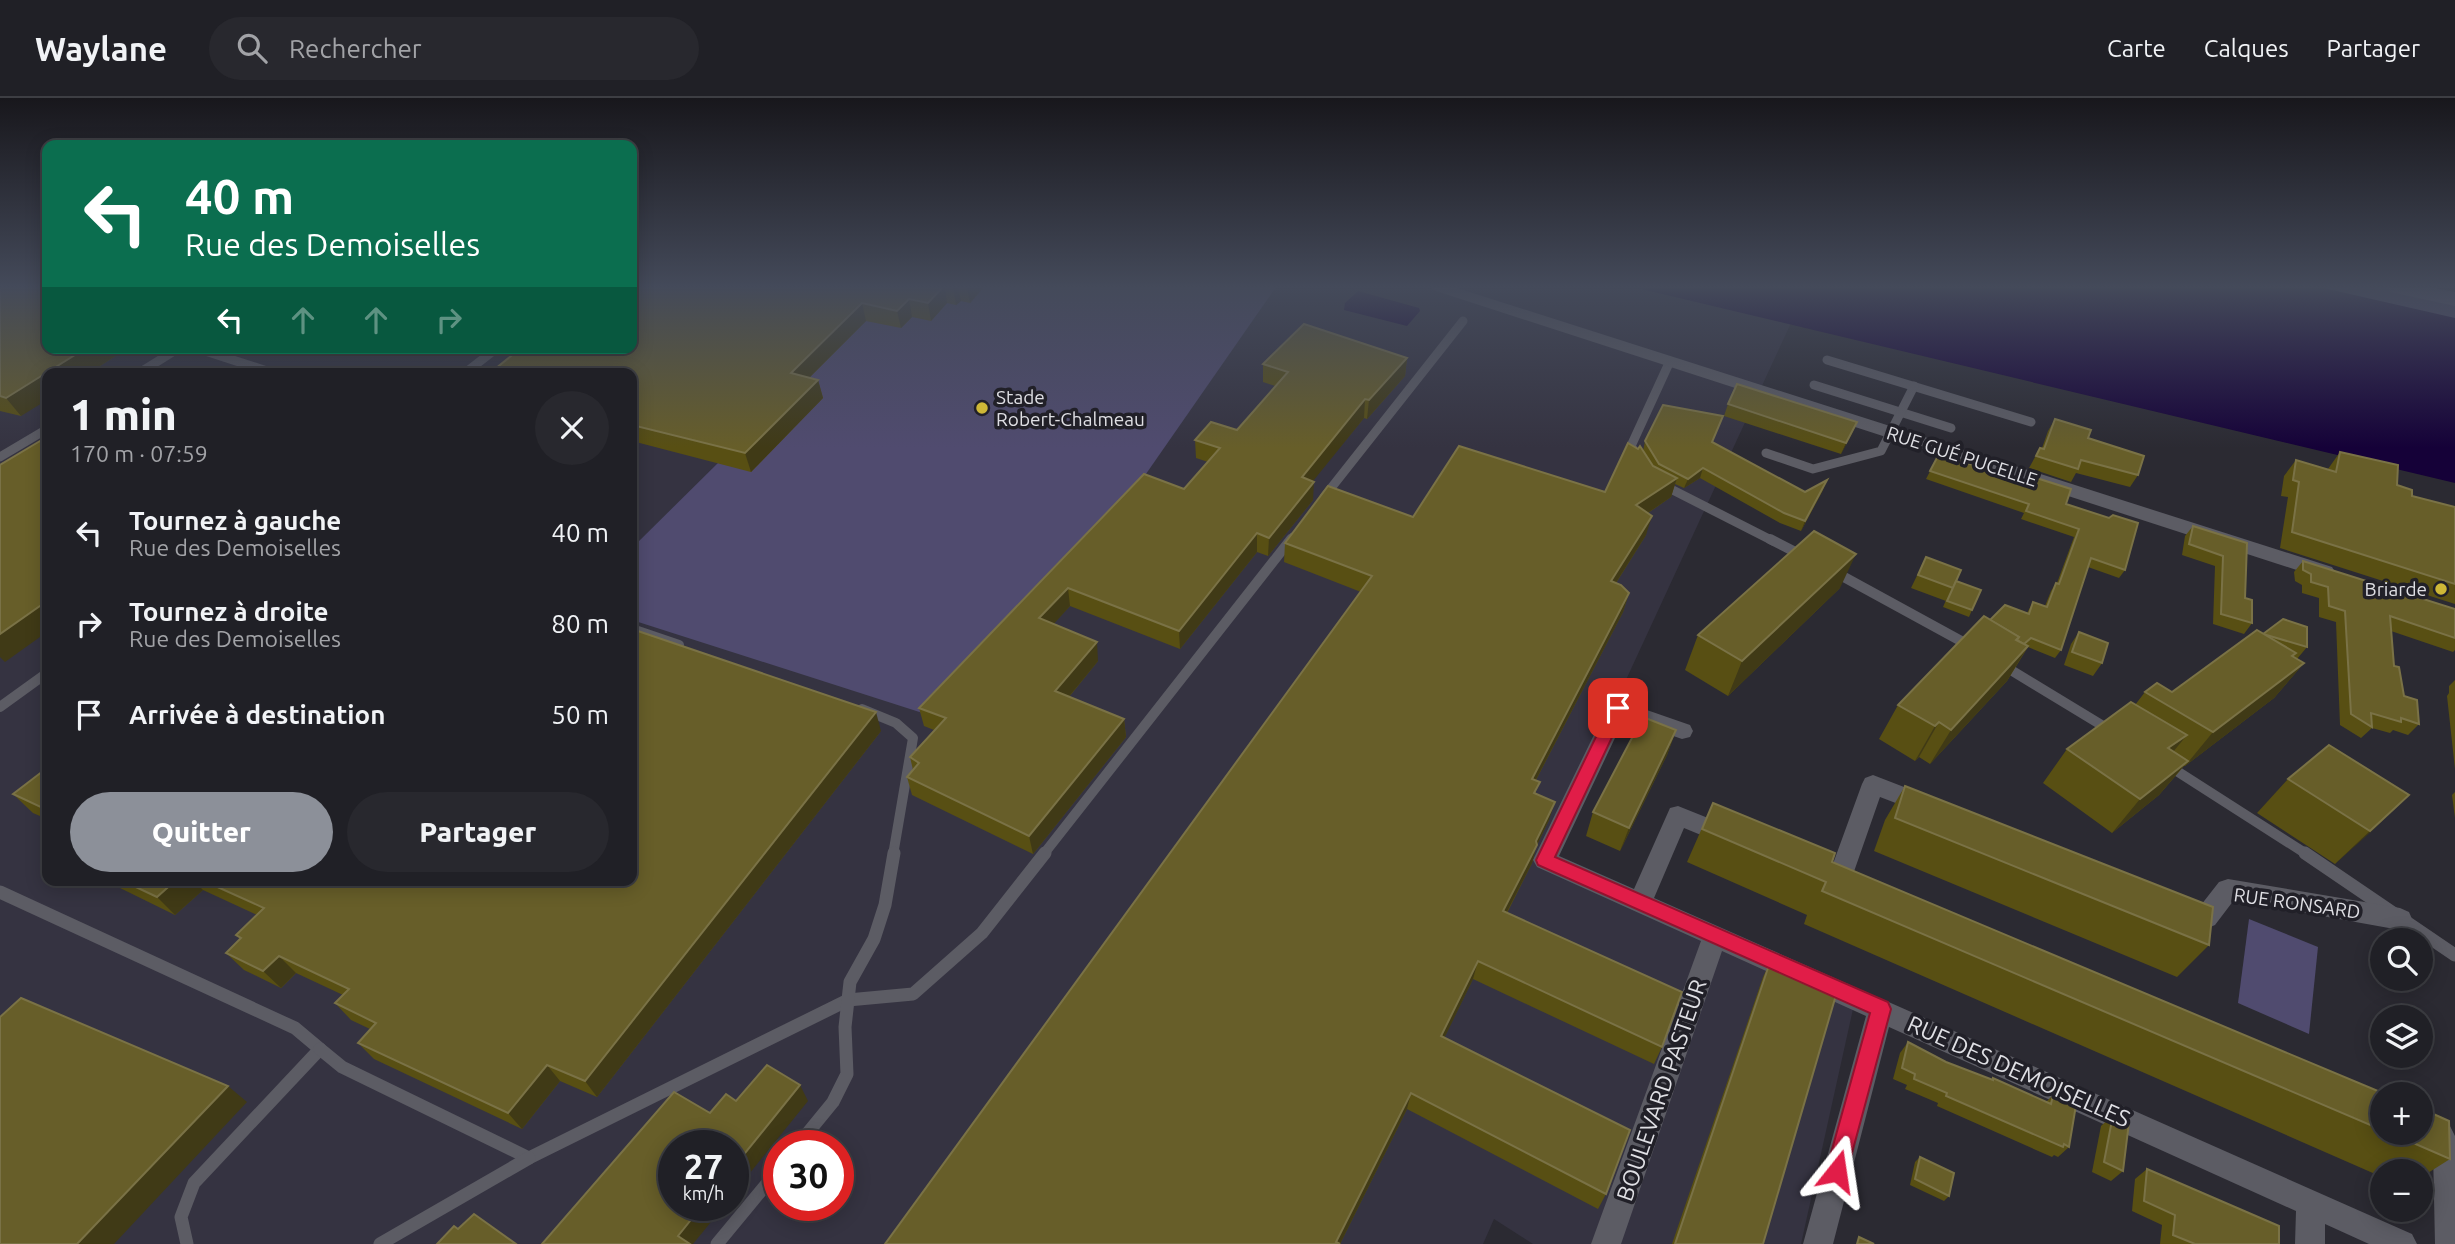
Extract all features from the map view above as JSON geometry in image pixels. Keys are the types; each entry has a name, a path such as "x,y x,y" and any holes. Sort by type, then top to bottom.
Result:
{"street":[{"name":"RUE GUÉ PUCELLE","path":"1606,340 2348,580"},
{"name":"RUE DES DEMOISELLES","path":"1682,731 1618,708 1545,860 2402,1244"},
{"path":"1838,883 1873,784 1950,815"},
{"path":"1640,904 1678,816 1752,846"},
{"path":"1814,872 1864,893"},
{"name":"RUE RONSARD","path":"2168,902 2206,918 2228,889 2400,919"},
{"name":"BOULEVARD PASTEUR","path":"1606,1244 1715,936"},
{"path":"1818,1244 1881,1009"},
{"path":"2433,1129 2438,1131 2447,1149 2450,1244"},
{"path":"2310,1203 2311,1244"}],"lane":[{"path":"1317,507 1448,340"},
{"path":"147,368 169,354"},
{"path":"215,354 258,368"},
{"path":"471,368 489,354"},
{"path":"1827,360 2031,422"},
{"path":"1645,468 1631,446 1670,361"},
{"path":"1814,385 1951,428"},
{"path":"1766,453 1813,469 1881,451 1914,386"},
{"path":"0,457 42,432"},
{"path":"1651,479 1939,627 2120,735"},
{"path":"380,1244 529,1158 848,1000 913,994 982,933 1300,529"},
{"path":"637,631 696,651"},
{"path":"1,705 42,676"},
{"path":"810,1130 833,1102 847,1074 845,1027 850,982 874,939 885,905 913,738 905,727 889,718 850,705"},
{"path":"2161,761 2319,862 2455,955"},
{"path":"0,892 295,1028 342,1067 529,1158"},
{"path":"187,1244 181,1217 194,1183 320,1049"},
{"path":"717,1244 763,1188"}],"shaded area":[{"path":"0,340 41,340 42,354 637,354 637,340 1783,340 1545,855 1857,991 1801,1244 1533,1244 1494,1219 1483,1244 0,1244"},
{"name":"Stade Robert-Chalmeau","path":"842,340 1239,340 1107,530 935,717 637,622 637,543"},
{"path":"1857,340 2455,340 2455,483"},
{"path":"2249,919 2318,947 2309,1034 2238,1003"}],"building":[{"path":"0,340 42,340 42,354 76,354 54,368 42,368 42,376 6,398 0,396"},
{"path":"637,340 824,340 791,373 818,380 745,453 637,426 637,368 496,368 514,354 637,354"},
{"path":"1287,340 1354,340 1407,358 1369,400 1365,399 1302,477 1314,482 1269,538 1257,533 1179,631 1068,588 1039,618 1097,642 1055,691 1124,719 1029,836 907,777 919,763 910,757 946,718 919,708 1144,474 1184,489 1220,448 1195,440 1211,422 1237,430 1288,372 1263,364"},
{"path":"1737,384 1857,422 1846,443 1728,404"},
{"path":"1663,405 1723,416 1712,442 1805,492 1827,480 1805,521 1784,513 1703,468 1688,479 1659,464 1645,441"},
{"path":"2055,419 2091,430 2088,438 2144,456 2138,475 2081,460 2078,469 2036,456 2040,448 2044,449"},
{"path":"42,442 42,605 0,634 0,465"},
{"path":"1628,443 1638,449 1640,446 1653,466 1677,478 1636,505 1652,516 1611,581 1621,585 1629,593 1532,779 1540,782 1534,793 1555,802 1536,841 1537,845 1503,911 1682,992 1662,1047 1478,961 1441,1036 1630,1130 1606,1194 1411,1093 1336,1242 1340,1244 885,1244 1372,576 1285,543 1328,486 1413,517 1459,446 1605,492"},
{"path":"2340,452 2398,465 2397,485 2412,490 2412,496 2455,507 2455,584 2292,532 2299,482 2293,480 2296,460 2336,472"},
{"path":"1939,454 2025,482 2027,475 2071,489 2066,504 2109,518 2113,515 2138,523 2125,570 2091,558 2061,650 2031,638 2024,644 2017,640 2019,637 1990,620 2005,605 2029,614 2033,602 2047,607 2056,583 2059,584 2079,529 2026,511 2029,504 1930,471"},
{"path":"2193,526 2247,543 2245,598 2252,600 2252,623 2221,614 2223,556 2189,544"},
{"path":"1814,531 1856,554 1742,661 1698,635"},
{"path":"1926,557 1961,570 1953,588 1918,575"},
{"path":"2303,561 2455,609 2455,638 2390,616 2394,666 2399,667 2404,696 2417,700 2419,724 2371,713 2372,727 2351,714 2345,611 2329,606 2328,587 2311,582 2311,574 2303,570"},
{"path":"1956,581 1981,590 1972,610 1947,601"},
{"path":"1984,616 2019,637 2016,640 2028,646 1951,730 1939,722 1935,726 1898,705"},
{"path":"2283,619 2307,627 2307,647 2263,634"},
{"path":"2257,630 2296,653 2292,656 2304,663 2213,732 2145,692 2157,683 2172,692"},
{"path":"637,631 876,712 585,1081 547,1065 508,1113 358,1043 376,1023 335,1003 349,989 279,956 263,971 226,953 241,938 236,935 264,908 215,886 637,886"},
{"path":"2079,632 2108,643 2102,663 2072,652"},
{"path":"2131,702 2187,735 2168,748 2188,761 2140,799 2067,749"},
{"path":"1643,717 1676,730 1629,828 1593,812"},
{"path":"2329,745 2409,795 2370,831 2288,779"},
{"path":"42,772 42,808 13,794"},
{"path":"1905,786 2213,907 2209,945 1895,818"},
{"path":"1713,803 1835,853 1832,862 2370,1088 2370,1125 1822,891 1826,882 1702,829"},
{"path":"134,886 169,886 157,897"},
{"path":"1769,965 1836,995 1763,1244 1675,1244"},
{"path":"21,998 228,1086 77,1244 0,1244 0,1017"},
{"path":"1908,1042 1946,1062 1993,1078 2051,1104 2053,1095 2076,1105 2069,1147 2064,1144 2063,1147 1946,1096 1947,1093 1914,1079 1915,1074 1902,1068"},
{"path":"767,1065 800,1085 749,1148 749,1130 658,1130 658,1221 690,1221 678,1236 690,1244 542,1244 674,1092 710,1113 726,1094 736,1101"},
{"path":"2433,1114 2449,1121 2450,1159 2418,1145 2433,1145"},
{"path":"2113,1115 2129,1122 2123,1171 2104,1162"},
{"path":"1920,1157 1954,1173 1949,1196 1915,1179"},
{"path":"2147,1169 2279,1226 2279,1244 2195,1244 2173,1235 2175,1215 2144,1201"},
{"path":"474,1214 516,1244 437,1244 454,1226 458,1229"},
{"path":"1859,1237 1874,1244 1857,1244"}],"place":[{"name":"Stade Robert-Chalmeau","path":"982,408"},
{"name":"Briarde","path":"2441,589"}],"route":[{"path":"1618,708 1545,860 1881,1009 1837,1171"}]}
